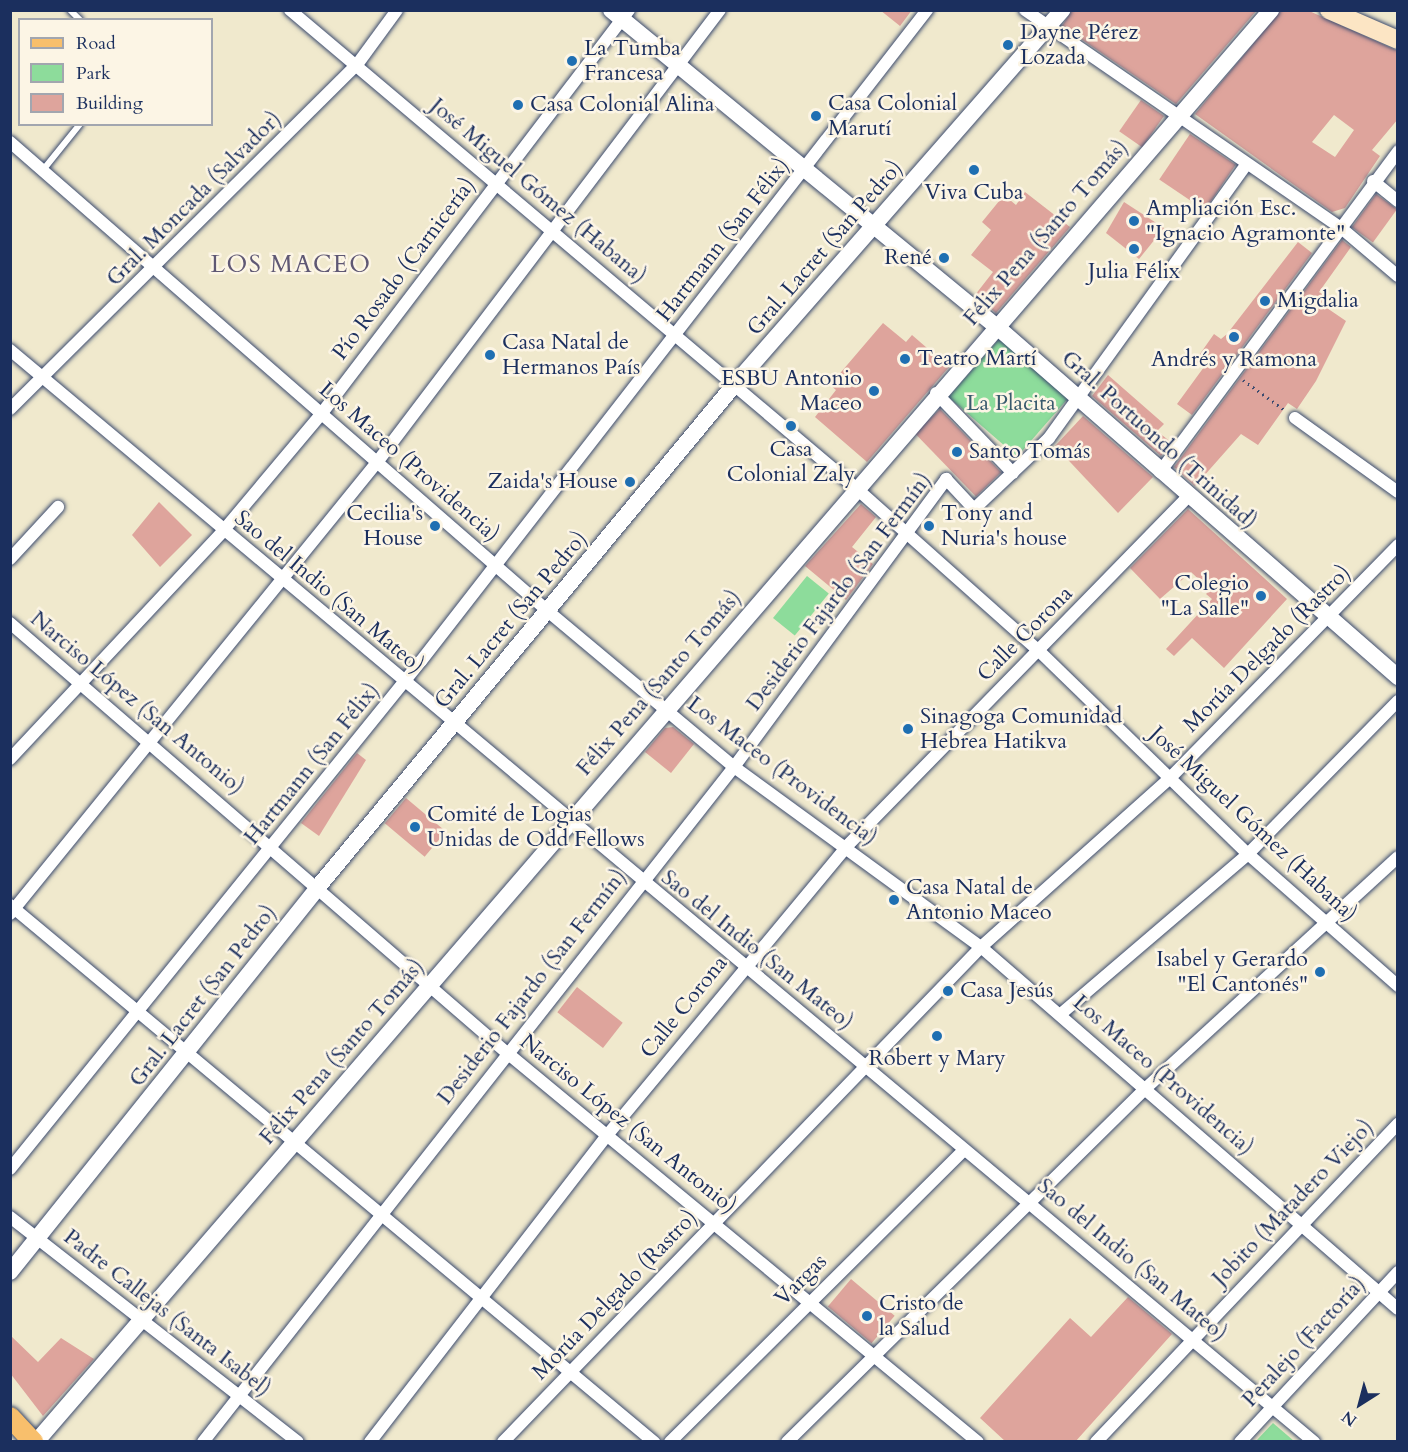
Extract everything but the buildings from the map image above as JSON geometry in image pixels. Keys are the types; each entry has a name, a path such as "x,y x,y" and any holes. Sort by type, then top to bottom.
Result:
{"main road":[{"path":"1329,10 1398,40"},
{"path":"13,1422 34,1442"}],"street":[{"name":"José Miguel Gómez (Habana)","path":"290,10 497,181 857,489 1039,651 1248,854 1398,986"},
{"name":"Gral. Moncada (Salvador)","path":"10,409 156,268 356,66 397,10"},
{"path":"654,1442 572,1371 380,1214 188,1052 12,909 378,461 720,10"},
{"name":"Hartmann (San Félix)","path":"10,1169 141,1013 404,682 805,172 927,10"},
{"path":"1025,10 1245,166 1340,226 1398,276"},
{"name":"Gral. Lacret (San Pedro)","path":"10,1272 318,887 453,724 550,613 735,384 1062,10"},
{"name":"Félix Pena (Santo Tomás)","path":"34,1442 142,1321 664,709 857,489 936,393 1175,117 1271,10"},
{"name":"Gral. Portuondo (Trinidad)","path":"621,13 679,66 805,172 996,326 1078,397 1187,498 1398,677"},
{"name":"Pío Rosado (Carnicería)","path":"10,759 84,683 223,531 322,413 621,13"},
{"name":"Los Maceo (Providencia)","path":"10,142 378,461 494,565 664,709 734,767 847,846 981,947 1062,1013 1398,1309"},
{"path":"1160,472 1373,181 1398,151"},
{"name":"Desiderio Fajardo (San Fermín)","path":"203,1442 506,1052 734,767 946,479 974,509 1049,438 1245,166"},
{"path":"1373,181 1398,201"},
{"name":"Sao del Indio (San Mateo)","path":"10,350 44,376 223,531 641,882 745,965 964,1150 1194,1339 1314,1442"},
{"path":"936,393 1013,472"},
{"path":"1295,418 1398,492"},
{"name":"Calle Corona","path":"370,1442 609,1133 745,965 847,846 941,745 1039,651 1187,498"},
{"path":"10,559 58,507"},
{"name":"Morúa Delgado (Rastro)","path":"503,1442 714,1221 867,1068 981,947 1170,778 1330,619 1398,545"},
{"name":"Narciso López (San Antonio)","path":"10,623 84,683 273,846 506,1052 609,1133 809,1302 875,1354 972,1440"},
{"path":"1062,1013 1248,854 1398,701"},
{"path":"787,1442 1147,1087 1398,857"},
{"name":"Jobito (Matadero Viejo)","path":"1096,1442 1299,1224 1398,1124"},
{"name":"Vargas","path":"670,1442 964,1150"},
{"name":"Padre Callejas (Santa Isabel)","path":"10,1217 298,1442"},
{"name":"Peralejo (Factoría)","path":"1240,1442 1398,1272"},
{"path":"13,1422 32,1431 51,1424"}],"lane":[{"path":"42,171 78,126"}],"path":[{"path":"1233,373 1295,418"}],"green space":[{"name":"La Placita","path":"999,339 1068,399 1017,457 948,397"},
{"path":"807,576 829,594 795,636 773,618"},
{"path":"1273,1423 1294,1441 1256,1441"}],"place":[{"name":"Dayne Pérez Lozada","path":"1008,45"},
{"name":"La Tumba Francesa","path":"572,61"},
{"name":"Casa Colonial Alina","path":"518,105"},
{"name":"Casa Colonial Marutí","path":"816,116"},
{"name":"Viva Cuba","path":"974,170"},
{"name":"Ampliación Esc. \"Ignacio Agramonte\"","path":"1134,221"},
{"name":"Julia Félix","path":"1134,249"},
{"name":"René","path":"944,258"},
{"name":"Migdalia","path":"1265,301"},
{"name":"Andrés y Ramona","path":"1234,337"},
{"name":"Casa Natal de Hermanos País","path":"490,355"},
{"name":"Teatro Martí","path":"905,359"},
{"name":"ESBU Antonio Maceo","path":"874,391"},
{"name":"Casa Colonial Zaly","path":"791,426"},
{"name":"Santo Tomás","path":"957,452"},
{"name":"Zaida's House","path":"630,482"},
{"name":"Cecilia's House","path":"435,526"},
{"name":"Tony and Nuria's house","path":"929,526"},
{"name":"Colegio \"La Salle\"","path":"1261,596"},
{"name":"Sinagoga Comunidad Hebrea Hatikva","path":"908,729"},
{"name":"Comité de Logias Unidas de Odd Fellows","path":"415,827"},
{"name":"Casa Natal de Antonio Maceo","path":"894,900"},
{"name":"Isabel y Gerardo \"El Cantonés\"","path":"1320,972"},
{"name":"Casa Jesús","path":"948,991"},
{"name":"Robert y Mary","path":"937,1036"},
{"name":"Cristo de la Salud","path":"867,1316"}],"district":[{"name":"LOS MACEO","path":"291,265"}]}
